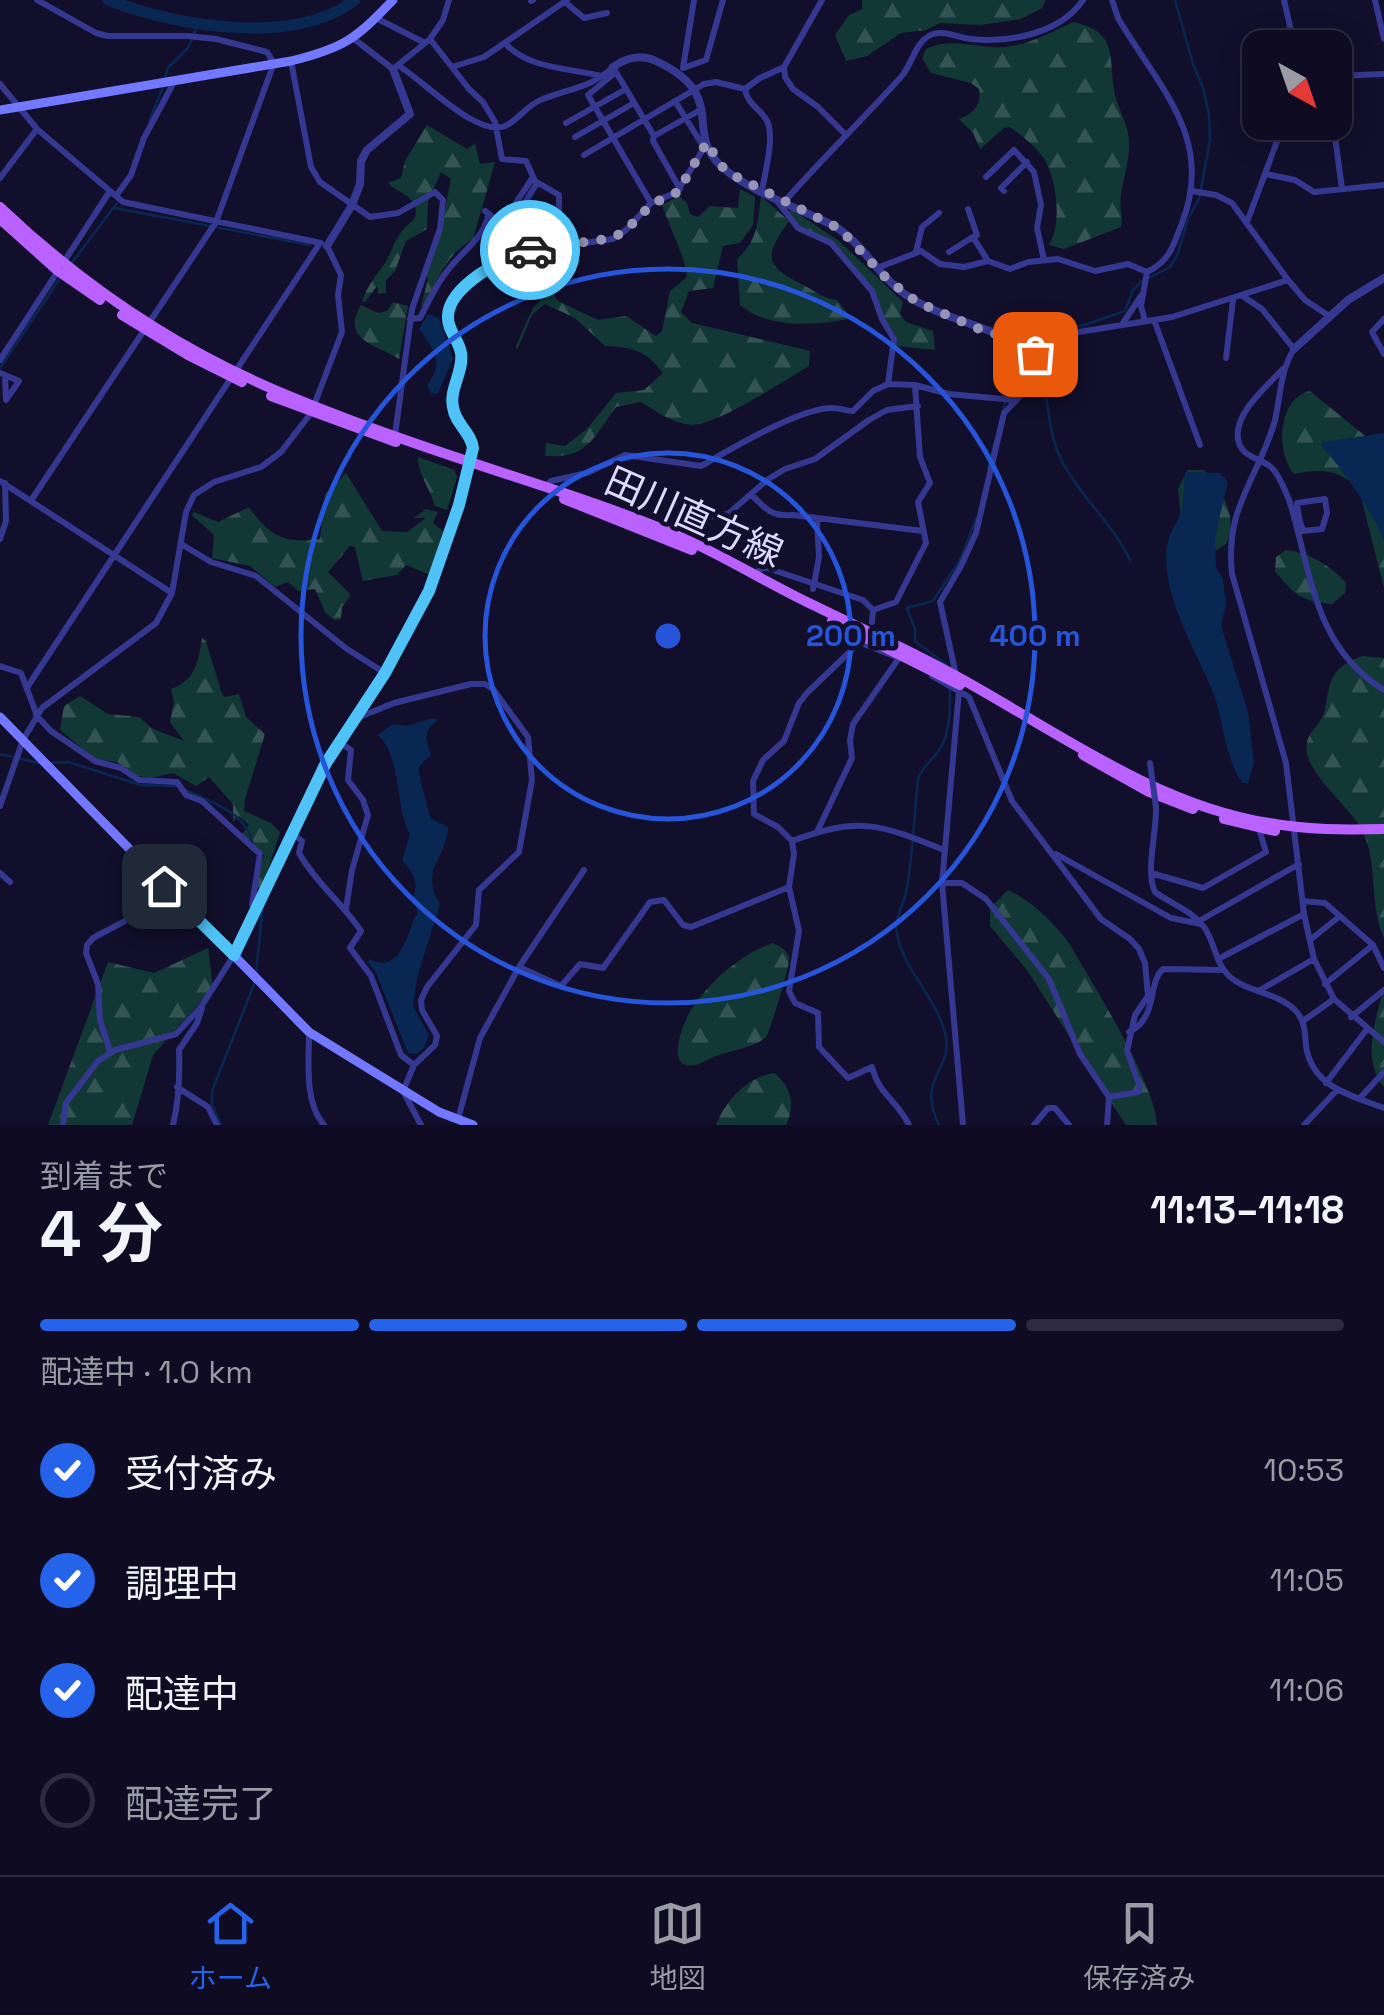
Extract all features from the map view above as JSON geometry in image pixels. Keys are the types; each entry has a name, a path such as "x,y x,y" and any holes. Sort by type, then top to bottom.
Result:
{"main road":[{"path":"0,110 329,52 354,39 393,0"},
{"name":"田川直方線","path":"0,208 60,268"},
{"name":"田川直方線","path":"0,218 60,268 146,327 233,374 313,409 665,537 956,684 1174,803 1259,829 1384,832"},
{"name":"田川直方線","path":"313,409 395,434 469,464 589,500 674,534 956,676 1146,782 1225,813 1296,830"},
{"path":"0,716 308,1032 402,1092 474,1125"}],"street":[{"path":"32,500 216,222 274,63 267,52 216,39 96,34 37,0"},
{"path":"396,67 427,41 443,20 449,0"},
{"path":"682,71 694,0"},
{"path":"682,71 706,60 723,0"},
{"path":"745,90 784,67 822,0"},
{"path":"784,202 904,73 922,40 946,33 968,39 1020,37 1056,23 1083,0"},
{"path":"1112,0 1118,18 1186,132 1197,192 1166,260 1146,280 1122,325"},
{"path":"1284,0 1291,30"},
{"path":"1374,0 1384,39"},
{"path":"452,67 484,58 564,1 584,18 606,13"},
{"path":"376,18 427,41 483,102 496,128 502,159 526,161 535,179 555,190 561,200 560,244"},
{"path":"354,39 420,78 468,119 496,128 506,126 540,100 595,82 615,69"},
{"path":"505,43 543,66 561,66 602,77"},
{"path":"63,1125 66,1103 98,1061 110,1052 176,1034 201,1007 234,955 338,742 385,673 429,591 469,464 472,437 454,413 452,401 461,354 448,316 452,300 495,264 521,252 613,238 652,204 680,189 704,143 702,109 695,90 682,71 648,58 625,60 588,95 652,204"},
{"path":"292,61 312,168 320,182 370,217 398,213 435,192 441,196 440,229 424,266 410,319 395,434"},
{"path":"28,686 233,374 352,204 367,150 410,114 396,67"},
{"path":"784,67 793,90 818,106 845,134"},
{"path":"615,69 680,189"},
{"path":"1352,75 1384,74"},
{"path":"0,360 60,268 130,175 144,138 174,81"},
{"path":"584,156 695,90 716,82 745,90"},
{"path":"0,84 37,129 123,202 325,244"},
{"path":"566,123 626,89"},
{"path":"745,90 746,99 766,118 770,129 762,191"},
{"path":"675,102 720,165 762,191 840,229 902,292 917,302 1033,352"},
{"path":"575,137 634,103"},
{"path":"654,136 702,109"},
{"path":"0,178 37,129"},
{"path":"1247,223 1279,140"},
{"path":"1335,140 1342,189"},
{"path":"986,177 1014,150 1028,162 1041,206 1037,228 1044,260"},
{"path":"1004,191 1001,188 1028,162"},
{"path":"1266,174 1295,180 1314,192 1384,185"},
{"path":"410,319 420,318 445,273 464,250 479,240 487,213 502,224 535,179"},
{"path":"531,239 512,224 535,179"},
{"path":"1197,192 1232,203 1249,231 1305,300 1329,316"},
{"path":"774,196 798,228 831,243 872,291 894,339 888,384"},
{"path":"948,252 977,235 968,209"},
{"path":"916,253 922,227 939,212"},
{"path":"973,237 988,261"},
{"path":"0,806 22,740 36,714 156,623 172,593 186,512 194,495 214,482 261,467 281,452 313,409 342,332 338,295 341,275 325,244"},
{"path":"877,268 920,252 940,264 964,267 988,261 1010,269 1044,260 1072,261 1094,271 1133,264 1146,280 1142,306 1200,445"},
{"path":"1384,278 1329,316 1294,348 1283,369 1246,413 1238,435 1244,452 1272,468 1281,481 1297,518 1304,531 1322,529 1327,512 1325,499 1297,503 1297,518 1326,626 1339,651 1360,675 1384,690"},
{"path":"956,676 940,602 976,533 1004,413 1028,388 1033,352 1054,336 1150,321 1244,297 1288,280"},
{"path":"1244,297 1262,310 1294,348"},
{"path":"1226,358 1232,300"},
{"path":"1384,319 1372,332 1384,354"},
{"path":"1283,369 1276,418 1232,524 1232,574 1286,764 1304,914 1314,959 1334,998 1351,1017 1384,1041"},
{"path":"545,487 551,481 588,472 626,456 701,466 721,452 790,420 832,407 853,411 873,391 888,384 915,384 949,394 1016,400"},
{"path":"874,610 896,602 926,543 918,502 930,484 920,456 915,384"},
{"path":"674,534 684,521 728,514 776,474 815,459 887,410 918,406"},
{"path":"3,481 172,593"},
{"path":"0,539 6,521 3,481"},
{"path":"752,494 773,515 923,531"},
{"path":"810,604 819,557 816,520"},
{"path":"181,544 211,562 256,576 347,649 385,673"},
{"path":"754,574 764,567 863,600 874,610"},
{"path":"872,622 874,610"},
{"path":"910,1125 877,1086 872,1067 848,1078 820,1046 818,1013 795,1003 791,997 799,930 789,887 792,841 754,814 752,794 756,770 784,742 799,703 862,641 969,697 1012,801 1101,919 1139,949 1148,996 1129,1032 1127,1051 1140,1087 1130,1095 1110,1097"},
{"path":"817,832 852,758 853,724 899,658"},
{"path":"0,666 21,673 36,714 51,731 94,761 120,768 140,780 177,782 186,794 202,801 260,854 252,905 255,908"},
{"path":"357,718 394,703 485,684 493,689 528,737 531,748 532,780 520,852 479,890 476,925 421,1000 436,1036 434,1046 414,1066 402,1092 421,1125"},
{"path":"959,691 942,883 962,1125"},
{"path":"338,742 352,750 348,780 363,800 368,815 352,870 346,909"},
{"path":"1150,763 1156,807 1150,873 1155,892 1200,923 1218,960 1234,980 1291,1006 1303,1020 1309,1062 1326,1083 1384,1108"},
{"path":"792,841 842,824 868,825 891,829 944,850"},
{"path":"1150,873 1204,888 1266,852 1259,829"},
{"path":"292,833 302,842 300,853 312,875 361,930 350,948 372,976 401,1055 414,1066"},
{"path":"1054,853 1172,918 1200,923 1299,864"},
{"path":"458,1120 480,1038 519,968 584,870"},
{"path":"0,873 10,882"},
{"path":"942,883 962,884 986,899 1049,978 1080,1054 1110,1097 1106,1125"},
{"path":"110,1052 100,1020 98,984 86,953 87,945 124,922 148,888 164,886"},
{"path":"519,968 560,986 580,964 603,968 650,902 664,900 684,926 691,928 789,887"},
{"path":"1303,902 1325,903 1373,945 1384,968"},
{"path":"1218,960 1304,914"},
{"path":"1310,940 1340,916"},
{"path":"1325,984 1373,945"},
{"path":"1260,990 1314,959"},
{"path":"1129,1032 1137,1028 1151,1007 1156,978 1163,970 1224,970"},
{"path":"1351,1017 1384,990"},
{"path":"1303,1020 1334,998"},
{"path":"173,1125 181,1071 178,1050 202,1015 201,1007"},
{"path":"1326,1083 1366,1029"},
{"path":"308,1032 311,1097 316,1116 324,1125"},
{"path":"1359,1099 1384,1072"},
{"path":"176,1086 208,1107 216,1125"},
{"path":"1304,1125 1337,1090"},
{"path":"1034,1125 1048,1108 1055,1108 1069,1125"}],"green space":[{"path":"862,0 1046,0 1042,8 1021,19 980,25 940,23 926,30 901,33 867,56 846,61 835,35 849,15 862,9"},
{"path":"1073,22 1098,33 1109,49 1115,95 1128,133 1129,149 1121,227 1064,249 1049,245 1056,226 1056,203 1053,180 1041,155 1010,127 980,149 973,133 959,119 975,108 979,89 971,83 931,73 922,58 926,49 946,43 1014,46"},
{"path":"427,125 467,149 475,143 480,164 495,162 473,239 449,260 424,308 421,306 428,279 425,271 439,240 451,179 441,172 428,202 427,229 406,241 395,271 386,280 386,293 379,294 377,286 362,301 400,234 415,217 415,206 409,197 388,183 401,178 405,161"},
{"path":"740,189 755,197 753,225 740,243 723,246 713,288 689,291 681,312 692,323 810,351 809,366 733,410 702,423 677,422 641,402 616,407 595,437 580,450 545,456 546,443 565,446 587,429 616,393 644,390 663,373 644,355 605,346 575,318 545,304 532,315 517,350 533,308 545,296 547,286 558,301 598,320 626,316 656,336 662,331 670,291 687,277 662,205 679,196 687,203 690,214 698,217 710,206 738,208"},
{"path":"761,196 789,221 774,245 772,261 776,268 837,300 847,319 791,323 763,318 740,305 737,259 753,238"},
{"path":"791,209 839,241 903,302 900,314 906,322 933,331 935,350 896,346 895,334 882,315 873,289 832,242 801,227 788,213"},
{"path":"393,302 408,306 399,359 364,340 355,326 361,305 378,313 387,311"},
{"path":"1310,391 1384,455 1384,588 1360,493 1354,485 1339,475 1322,471 1294,474 1288,464 1282,440 1286,415 1299,396"},
{"path":"418,457 454,470 457,477 447,510 435,506"},
{"path":"1188,470 1204,470 1211,477 1229,515 1230,535 1226,544 1206,557 1183,536 1178,489"},
{"path":"346,473 382,531 407,532 426,518 414,518 426,509 438,512 433,523 443,531 430,575 406,565 397,575 363,581 355,547 350,546 328,572 351,595 342,607 341,619 334,620 325,612 315,589 298,591 288,582 275,587 250,566 212,558 214,535 192,515 194,512 218,522 249,507 279,536 320,539 325,494"},
{"path":"1286,550 1326,565 1346,583 1345,593 1332,604 1299,595 1275,571 1276,557"},
{"path":"202,638 222,694 239,694 246,717 265,734 244,811 271,823 280,832 263,886 256,888 264,854 242,834 249,825 239,816 233,822 233,804 209,777 196,786 173,773 151,778 138,776 117,762 95,759 60,730 64,706 80,696 108,714 139,717 153,729 184,741 170,722 174,703 171,689 191,675"},
{"path":"1362,656 1384,658 1384,938 1361,827 1320,778 1307,754 1307,742 1324,714 1334,676 1344,665"},
{"path":"1008,890 1042,913 1069,943 1134,1059 1154,1106 1157,1125 1126,1125 1027,970 990,926 990,908"},
{"path":"773,943 787,953 789,963 766,1037 756,1044 685,1065 680,1060 678,1044 699,999 738,961"},
{"path":"208,948 213,988 153,1055 132,1125 48,1125 108,962 154,973"},
{"path":"1384,985 1384,1087 1373,1064 1372,1051"},
{"path":"775,1073 790,1097 786,1125 716,1125 739,1091 756,1079"}],"water":[{"path":"428,314 439,318 453,359 438,393 432,394 427,386 436,357 419,329"},
{"path":"1384,433 1384,540 1356,490 1321,446 1322,442"},
{"path":"1185,472 1220,473 1228,482 1215,537 1216,567 1223,579 1226,604 1221,626 1248,712 1254,763 1248,783 1243,783 1232,763 1214,695 1183,626 1167,573 1166,549 1181,511"},
{"path":"438,720 427,735 431,755 419,771 430,818 448,827 432,882 440,904 417,978 413,1006 429,1035 417,1054 408,1053 368,962 369,959 380,963 397,956 418,912 412,899 414,878 402,861 410,834 391,755 377,735 393,724 406,726"}],"waterway":[{"path":"108,0 200,24 268,28 329,15 355,0"},
{"path":"1149,278 1170,267 1177,256 1188,219 1199,199 1210,140 1203,88 1175,0"},
{"path":"165,79 168,68 188,48 199,22"},
{"path":"149,121 163,87"},
{"path":"71,264 117,203"},
{"path":"115,208 310,245"},
{"path":"0,368 60,278"},
{"path":"1011,398 1023,388 1032,347 1045,333 1125,311 1133,290 1142,281"},
{"path":"1036,367 1060,457 1130,560"},
{"path":"988,468 1005,403"},
{"path":"947,665 915,641 907,608 933,601 960,560 976,519"},
{"path":"939,1125 931,1096 944,1058 946,1037 936,1010 906,960 896,927 909,874 918,780 945,738 950,688"},
{"path":"0,754 39,763"},
{"path":"47,763 68,762 141,785 176,786"},
{"path":"183,789 236,816 250,834 253,846"},
{"path":"256,974 263,903"},
{"path":"221,1125 212,1104 212,1091 255,982"}],"way so far":[{"path":"530,250 613,238 626,230 640,212 678,192 707,142 710,154 733,175 840,229 887,279 917,302 1004,336 1035,354"}],"route":[{"path":"164,886 234,955 326,763 409,633 442,558 473,448 472,437 459,423 452,401 461,354 450,330 452,300 495,264 530,250"}]}
